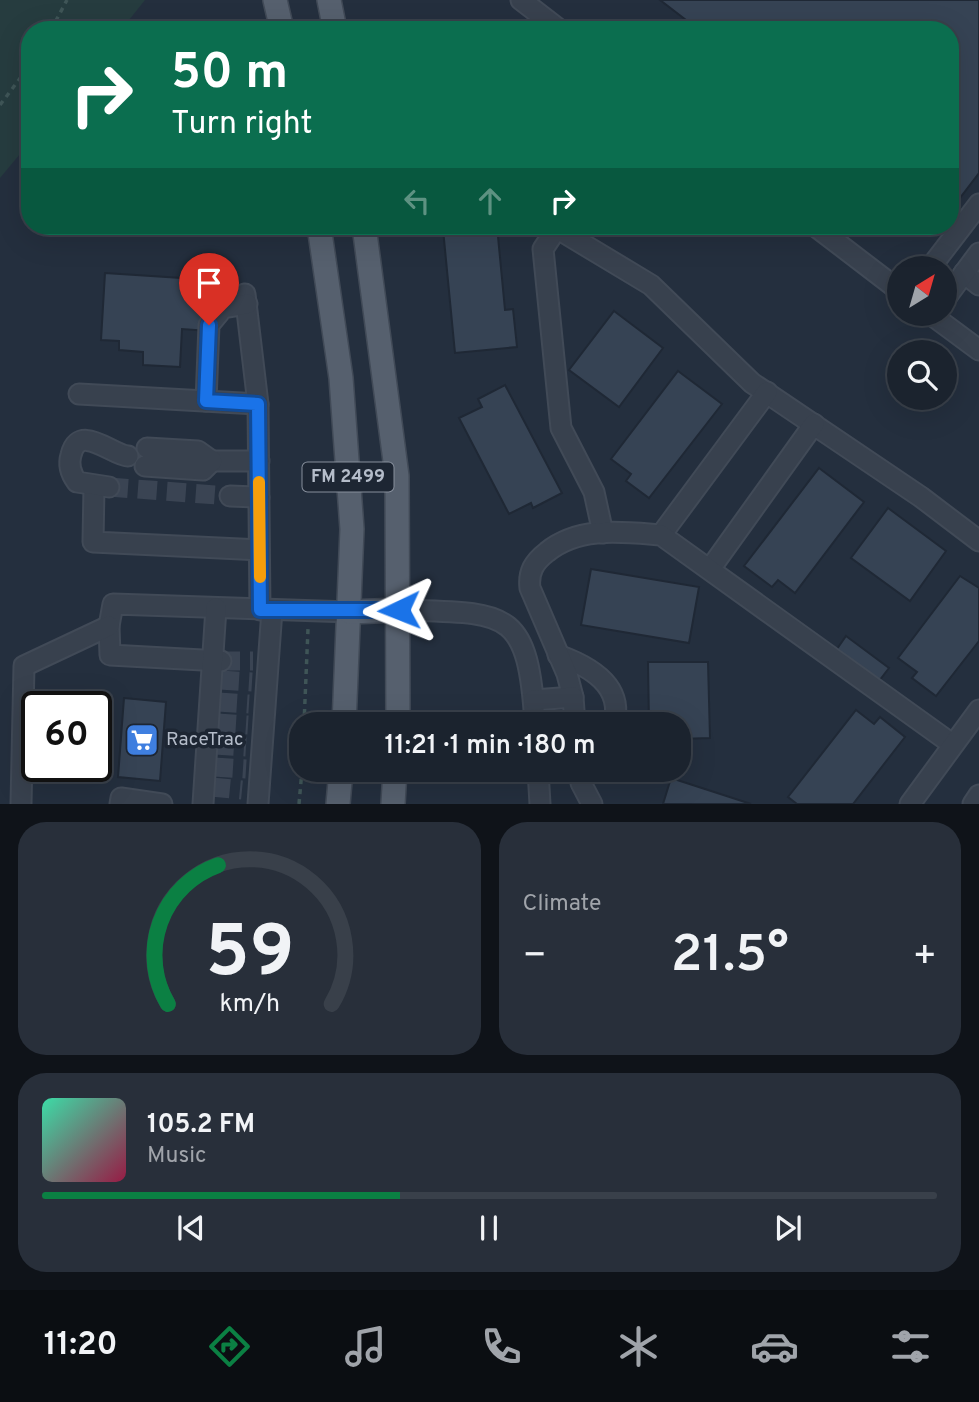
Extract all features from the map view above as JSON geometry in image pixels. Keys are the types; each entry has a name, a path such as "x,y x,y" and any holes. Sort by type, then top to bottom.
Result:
{"main road":[{"path":"275,0 280,21"},
{"path":"329,0 333,21"},
{"name":"FM 2499","path":"320,235 341,378 352,529 345,712"},
{"name":"FM 2499","path":"365,235 397,476 398,712"},
{"path":"350,612 399,610"},
{"path":"338,803 340,782"},
{"path":"393,803 394,782"}],"lane":[{"path":"521,0 548,21"},
{"path":"959,230 979,204"},
{"path":"551,235 543,249 561,428 594,492 603,533"},
{"path":"568,235 651,285 743,375 979,541"},
{"path":"827,235 887,280"},
{"path":"939,256 955,235"},
{"path":"957,290 971,279 979,253"},
{"path":"206,401 209,325 223,308 246,299 258,404 259,550 266,610 257,704 253,795"},
{"path":"948,326 979,350"},
{"path":"662,535 767,393"},
{"path":"79,394 258,404"},
{"path":"710,569 814,424"},
{"path":"258,461 212,461 198,451 134,457 100,442 84,441 76,446 71,455 71,473 77,482 102,487 93,542 259,550"},
{"path":"230,496 259,498"},
{"path":"574,712 573,697 530,588 529,574 538,559 563,539 603,533 662,535 952,744"},
{"path":"216,670 110,655 109,626 113,604 350,612"},
{"path":"206,792 216,670 216,608"},
{"path":"399,610 471,612 511,626 522,641 531,667 534,712"},
{"path":"21,803 24,666 109,626"},
{"path":"558,655 586,665 603,678 614,698 614,712"},
{"path":"534,700 573,697"},
{"path":"910,803 979,710"},
{"path":"539,782 540,803"},
{"path":"581,782 592,803"},
{"path":"972,803 979,795"},
{"path":"120,803 121,798 162,803"}],"path":[{"path":"56,21 67,0"},
{"path":"0,105 21,77"},
{"path":"305,712 309,611"},
{"path":"299,803 301,782"}],"green space":[{"path":"0,0 145,0 128,21 21,21 21,153 0,178"}],"building":[{"path":"660,0 979,0 979,173 959,199 959,21 687,21"},
{"path":"444,235 498,235 505,310 513,309 517,347 455,353"},
{"path":"105,273 212,280 209,331 182,329 180,367 143,365 143,352 119,350 119,341 101,340"},
{"path":"614,311 663,348 619,407 569,370"},
{"path":"678,371 722,404 649,498 626,481 631,474 611,459"},
{"path":"505,385 562,493 533,508 531,503 509,514 459,418 482,407 478,399"},
{"path":"819,468 864,502 795,593 778,580 772,587 744,566"},
{"path":"888,508 946,551 910,601 851,558"},
{"path":"591,569 699,587 689,643 581,625"},
{"path":"960,576 979,588 979,641 936,696 912,678 917,672 898,658"},
{"path":"846,636 889,668 879,681 837,649"},
{"path":"648,662 708,662 710,738 691,739 691,712 649,712"},
{"name":"RaceTrac","path":"124,698 166,702 160,781 118,777"},
{"path":"856,710 874,724 880,717 905,737 853,804 797,804 788,797"},
{"path":"670,782 683,782 751,804 663,804"}],"tunnel":[{"path":"109,487 230,496"},
{"path":"221,661 253,661"},
{"path":"220,680 252,682"},
{"path":"218,702 249,704"},
{"path":"217,723 248,725"},
{"path":"215,745 246,747"},
{"path":"214,767 246,769"},
{"path":"211,787 242,790"}],"slow traffic":[{"path":"259,482 260,577"}],"place":[{"name":"RaceTrac","path":"142,740"}],"route":[{"path":"209,325 206,401 258,404 260,610 399,610"}]}
